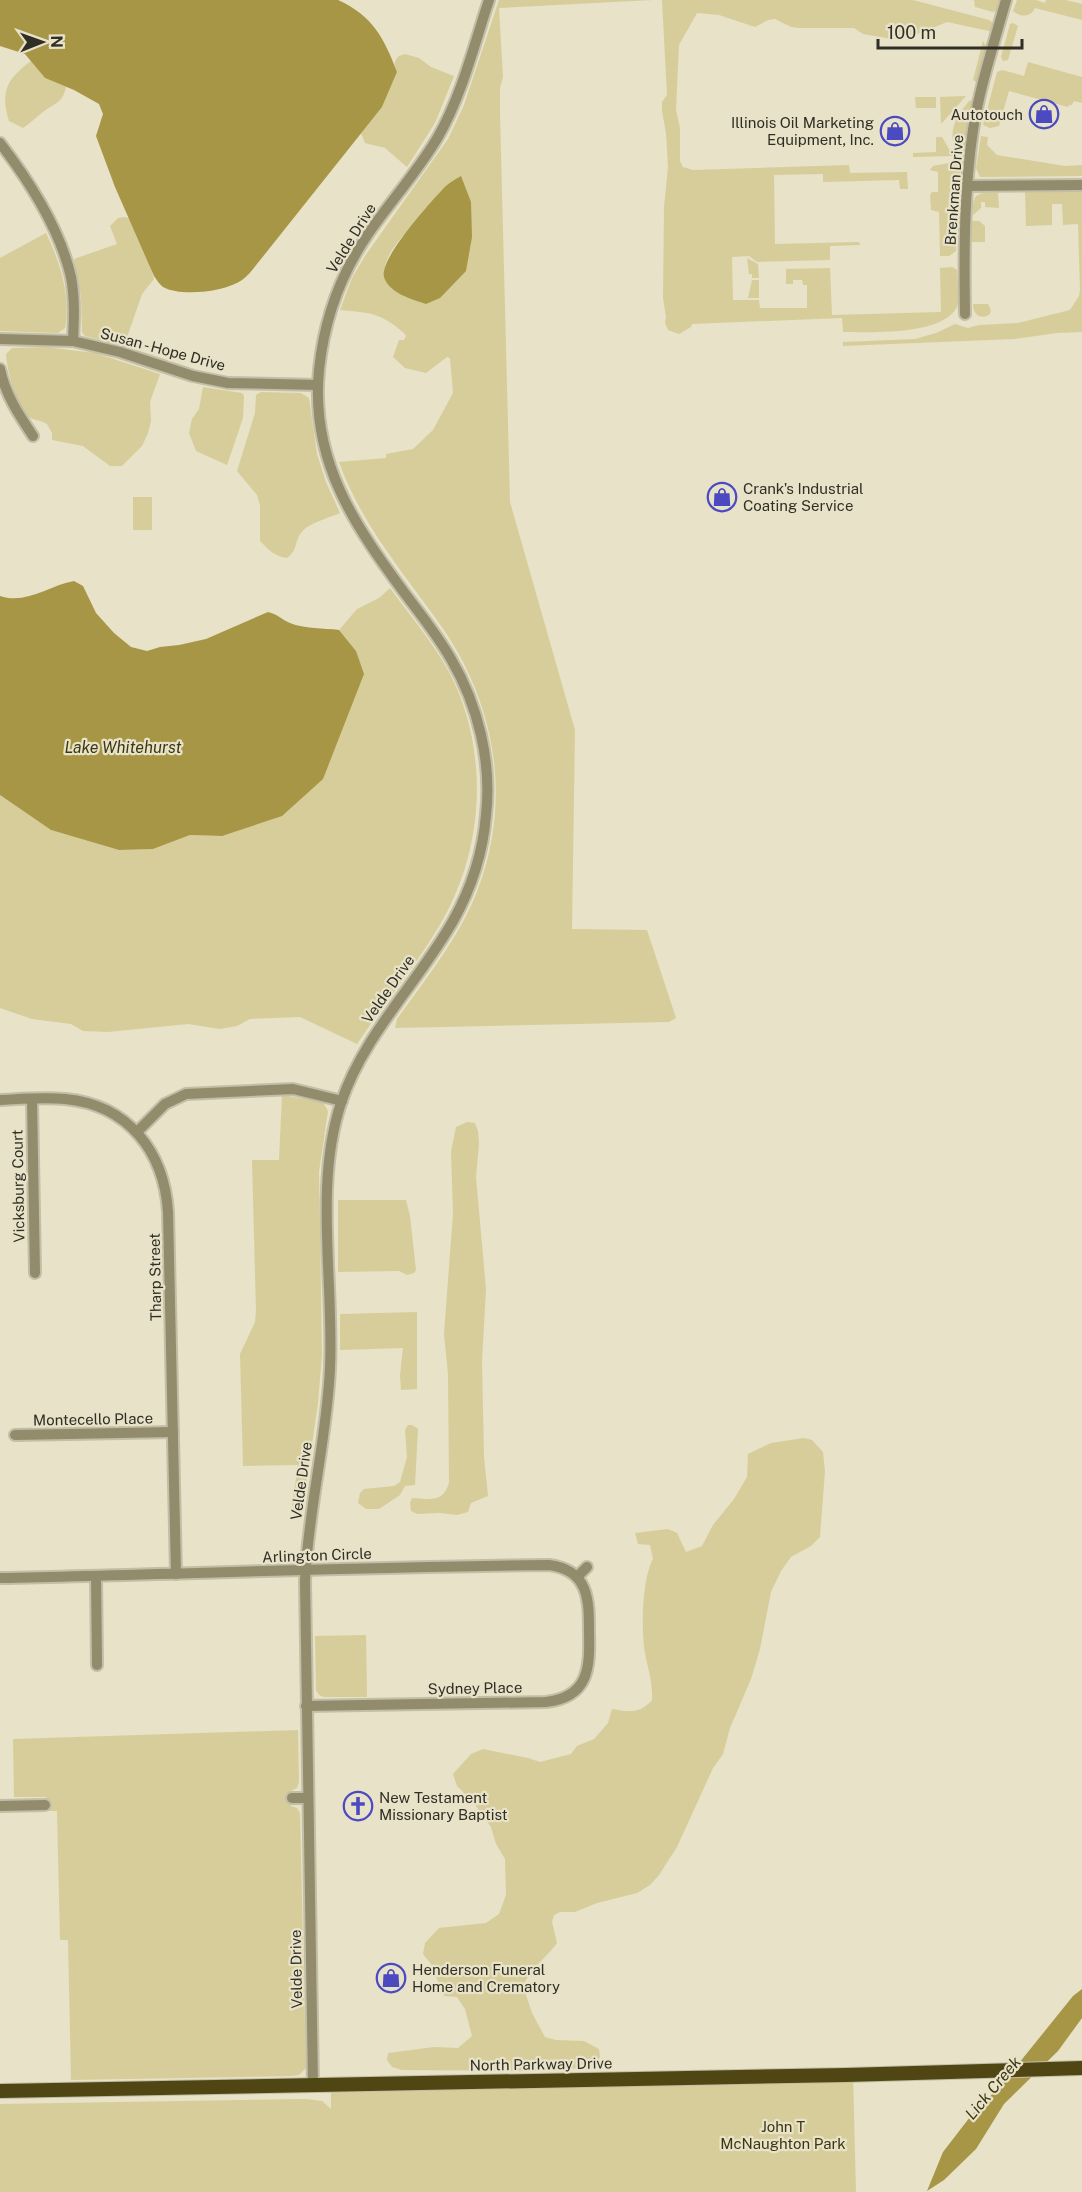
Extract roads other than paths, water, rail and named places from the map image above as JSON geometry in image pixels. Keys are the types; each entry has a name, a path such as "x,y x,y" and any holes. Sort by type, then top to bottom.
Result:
{"main road":[{"name":"North Parkway Drive","path":"0,2091 1077,2068"}],"street":[{"name":"Velde Drive","path":"313,2085 305,1571 330,1371 328,1174 333,1132 342,1101 365,1051 446,933 467,892 484,831 487,784 481,736 462,679 445,649 364,537 339,491 326,453 318,385 324,337 339,286 361,244 421,164 441,131 455,99 489,0"},
{"name":"Brenkman Drive","path":"965,314 966,186 980,94 1006,0"},
{"path":"0,143 36,198 64,255 72,286 73,341"},
{"path":"966,186 1082,185"},
{"name":"Susan - Hope Drive","path":"0,339 73,341 120,352 205,379 243,384 318,385"},
{"path":"0,369 6,390 33,436"},
{"path":"137,1132 165,1104 186,1094 293,1089 342,1101"},
{"name":"Vicksburg Court","path":"32,1099 35,1273"},
{"name":"Tharp Street","path":"0,1100 67,1099 84,1102 110,1113 137,1132 156,1160 164,1180 167,1200 176,1574"},
{"name":"Montecello Place","path":"15,1436 173,1432"},
{"name":"Arlington Circle","path":"0,1578 305,1571 400,1566 549,1565 563,1568 576,1577"},
{"path":"576,1577 586,1567"},
{"path":"96,1576 98,1665"},
{"name":"Sydney Place","path":"306,1706 559,1700 571,1694 585,1678 589,1665 587,1594 576,1577"},
{"path":"292,1798 308,1797"},
{"path":"0,1806 45,1805"}],"water":[{"path":"0,0 338,0 360,13 376,29 397,72 382,107 247,276 225,288 203,292 181,292 163,287 154,276 115,187 96,136 103,114 99,104 45,78 25,54 0,46"},
{"path":"461,176 471,202 472,237 466,271 440,298 426,304 401,295 387,283 384,277 389,258 406,232 427,207 446,186"},
{"name":"Lake Whitehurst","path":"74,581 83,586 96,613 114,633 131,647 147,651 206,639 268,612 296,625 339,630 356,651 364,674 323,779 282,816 222,836 190,835 153,849 119,850 51,830 0,795 0,596 19,598 29,596"},
{"path":"1082,1989 1082,2018 1058,2051 1004,2104 976,2149 944,2180 927,2191 943,2152 970,2117 1003,2083 1073,1996"}],"place":[{"name":"Autotouch","path":"1044,114"},
{"name":"Illinois Oil Marketing Equipment, Inc.","path":"895,131"},
{"name":"Crank's Industrial Coating Service","path":"722,497"},
{"name":"New Testament Missionary Baptist","path":"358,1806"},
{"name":"Henderson Funeral Home and Crematory","path":"391,1978"}],"water label":[{"name":"Lick Creek","path":"993,2088"}],"park label":[{"name":"John T McNaughton Park","path":"783,2134"}]}
